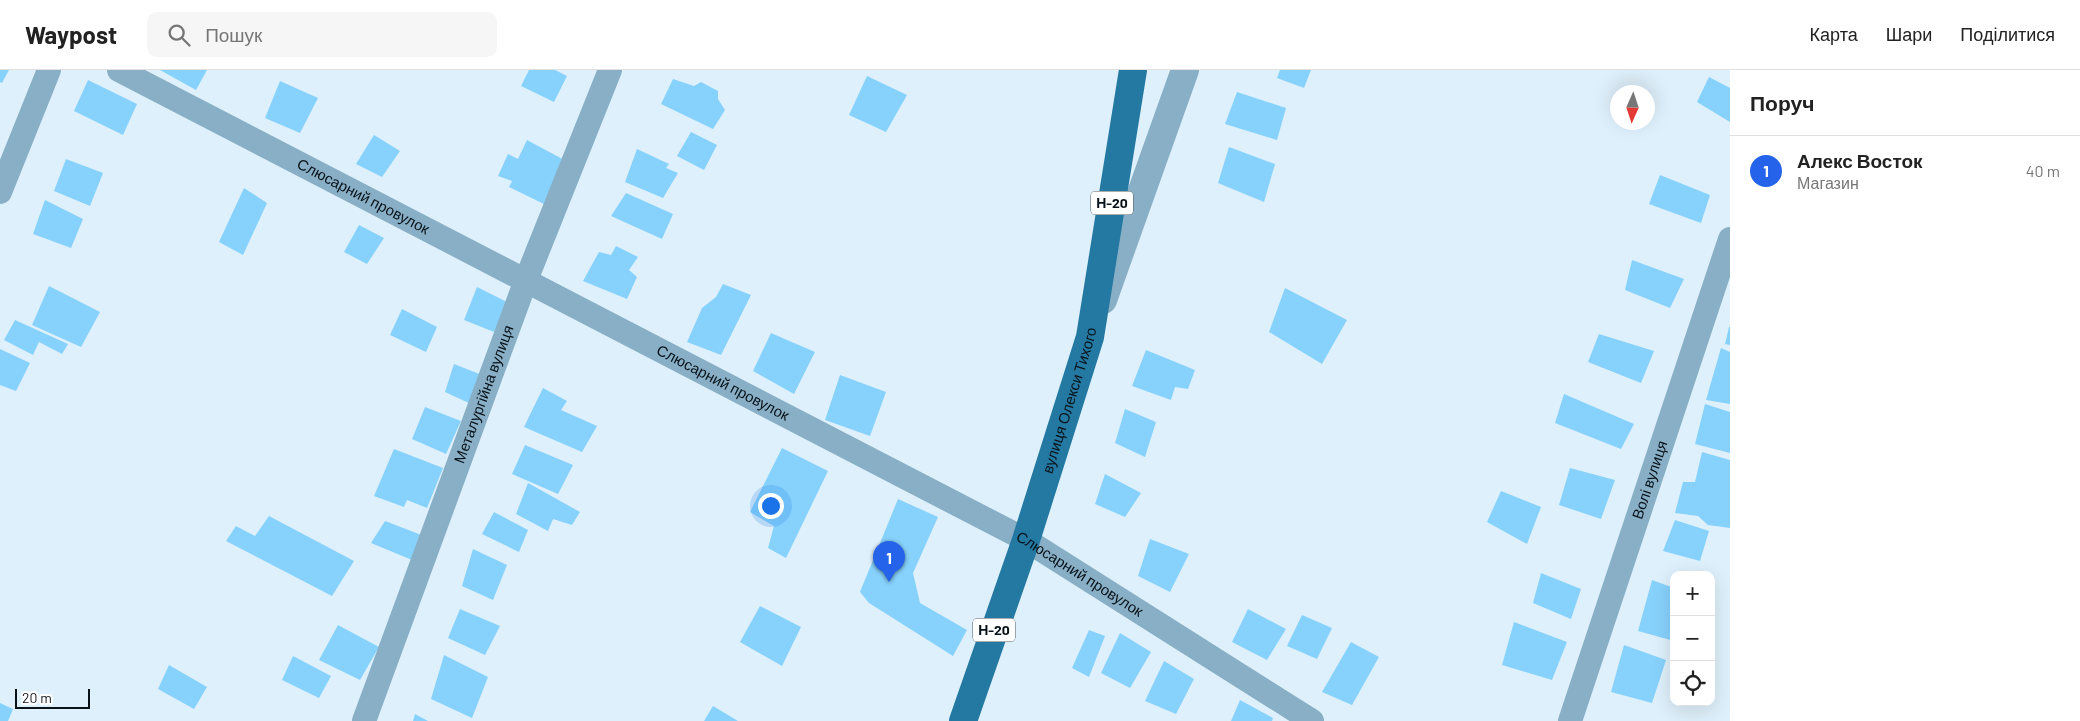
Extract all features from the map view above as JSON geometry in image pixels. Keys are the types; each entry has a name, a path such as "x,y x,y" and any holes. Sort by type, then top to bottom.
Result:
{"main road":[{"name":"вулиця Олекси Тихого","path":"963,721 1026,540 1090,337 1133,70"}],"street":[{"path":"0,192 49,70"},
{"name":"Слюсарний провулок","path":"119,70 1026,540 1312,721"},
{"name":"Металургійна вулиця","path":"364,721 526,280 610,70"},
{"path":"1090,337 1185,70"},
{"name":"Волі вулиця","path":"1570,721 1730,239"}],"building":[{"path":"0,70 9,70 2,83 0,82"},
{"path":"160,70 207,70 196,90"},
{"path":"529,70 555,70 567,76 554,102 521,86"},
{"path":"1280,70 1311,70 1304,88 1277,78"},
{"path":"867,76 907,95 886,132 849,115"},
{"path":"1709,77 1730,88 1730,122 1697,102"},
{"path":"673,79 694,86 701,82 718,91 718,99 725,110 713,129 661,104"},
{"path":"88,80 137,104 123,135 74,111"},
{"path":"280,81 318,98 300,133 265,118"},
{"path":"1237,92 1286,108 1277,140 1225,124"},
{"path":"691,132 717,145 704,170 677,156"},
{"path":"374,135 400,151 382,177 356,164"},
{"path":"527,140 568,162 544,204 509,187 512,181 498,176 508,154 518,159"},
{"path":"1229,147 1275,164 1264,202 1218,183"},
{"path":"637,149 669,164 666,168 678,173 663,198 625,182"},
{"path":"66,159 103,173 90,206 54,191"},
{"path":"1660,175 1710,195 1701,223 1649,204"},
{"path":"244,188 267,203 243,255 219,242"},
{"path":"626,193 673,214 662,239 611,216"},
{"path":"45,200 83,219 71,248 33,234"},
{"path":"359,225 384,238 367,264 344,252"},
{"path":"616,246 638,257 629,270 637,277 627,299 583,281 599,252 611,255"},
{"path":"1632,260 1684,279 1670,308 1625,290"},
{"path":"723,284 751,295 721,355 687,342 702,308 716,297"},
{"path":"49,286 100,312 81,347 32,325"},
{"path":"477,287 509,303 494,332 464,320"},
{"path":"1285,288 1347,320 1322,364 1269,332"},
{"path":"402,309 437,327 426,352 390,335"},
{"path":"15,320 68,344 62,354 39,342 33,355 4,340"},
{"path":"1730,327 1730,345 1725,344"},
{"path":"771,333 815,352 794,394 753,371"},
{"path":"1599,334 1654,351 1641,383 1588,362"},
{"path":"1721,348 1730,352 1730,404 1706,400"},
{"path":"0,349 30,363 16,391 0,385"},
{"path":"1146,350 1195,370 1188,389 1175,387 1171,400 1132,386"},
{"path":"454,364 482,375 471,404 445,392"},
{"path":"840,375 886,392 870,436 825,420"},
{"path":"543,388 567,401 561,410 597,426 582,452 524,427"},
{"path":"1564,394 1634,424 1621,449 1555,423"},
{"path":"1705,404 1730,412 1730,453 1695,444"},
{"path":"425,407 461,421 446,454 412,439"},
{"path":"1125,409 1156,422 1145,457 1115,443"},
{"path":"525,445 573,465 558,494 512,474"},
{"path":"782,448 828,471 786,558 768,548 774,526 750,512"},
{"path":"394,449 443,468 427,508 407,500 404,507 374,496"},
{"path":"1702,452 1730,460 1730,528 1708,525 1698,516 1675,513 1683,482 1695,482"},
{"path":"1570,468 1615,480 1601,519 1559,505"},
{"path":"1105,474 1141,493 1125,517 1095,504"},
{"path":"528,483 580,512 572,525 553,519 548,531 516,514"},
{"path":"1501,491 1541,507 1527,544 1487,522"},
{"path":"898,499 938,517 913,573 920,603 967,630 953,656 869,603 860,592"},
{"path":"494,512 528,530 519,552 482,534"},
{"path":"269,516 354,561 332,596 226,541 236,526 255,536"},
{"path":"1675,520 1709,531 1700,561 1663,551"},
{"path":"385,521 424,536 412,560 371,543"},
{"path":"1150,539 1189,554 1170,592 1138,576"},
{"path":"473,549 507,565 493,600 462,586"},
{"path":"1541,573 1581,589 1571,619 1533,603"},
{"path":"1652,580 1670,587 1670,640 1638,631"},
{"path":"760,606 801,627 782,666 740,642"},
{"path":"460,609 500,626 485,655 448,638"},
{"path":"1248,609 1286,629 1267,660 1232,642"},
{"path":"1302,615 1332,628 1317,659 1287,646"},
{"path":"1514,622 1567,642 1552,680 1502,665"},
{"path":"338,625 379,647 360,680 319,660"},
{"path":"1089,630 1105,636 1089,677 1072,668"},
{"path":"1120,633 1151,652 1130,688 1101,673"},
{"path":"1351,642 1379,657 1352,705 1322,692"},
{"path":"1624,645 1666,660 1652,703 1611,692"},
{"path":"444,655 488,677 472,718 431,699"},
{"path":"293,656 331,676 319,698 282,680"},
{"path":"1164,661 1194,679 1176,714 1145,701"},
{"path":"169,665 207,687 194,709 158,689"},
{"path":"1240,700 1273,718 1272,721 1231,721"},
{"path":"0,703 13,709 8,721 0,721"},
{"path":"713,706 738,721 704,721"},
{"path":"415,714 428,721 413,721"}],"place":[{"name":"Алекс Восток","path":"889,582"}]}
